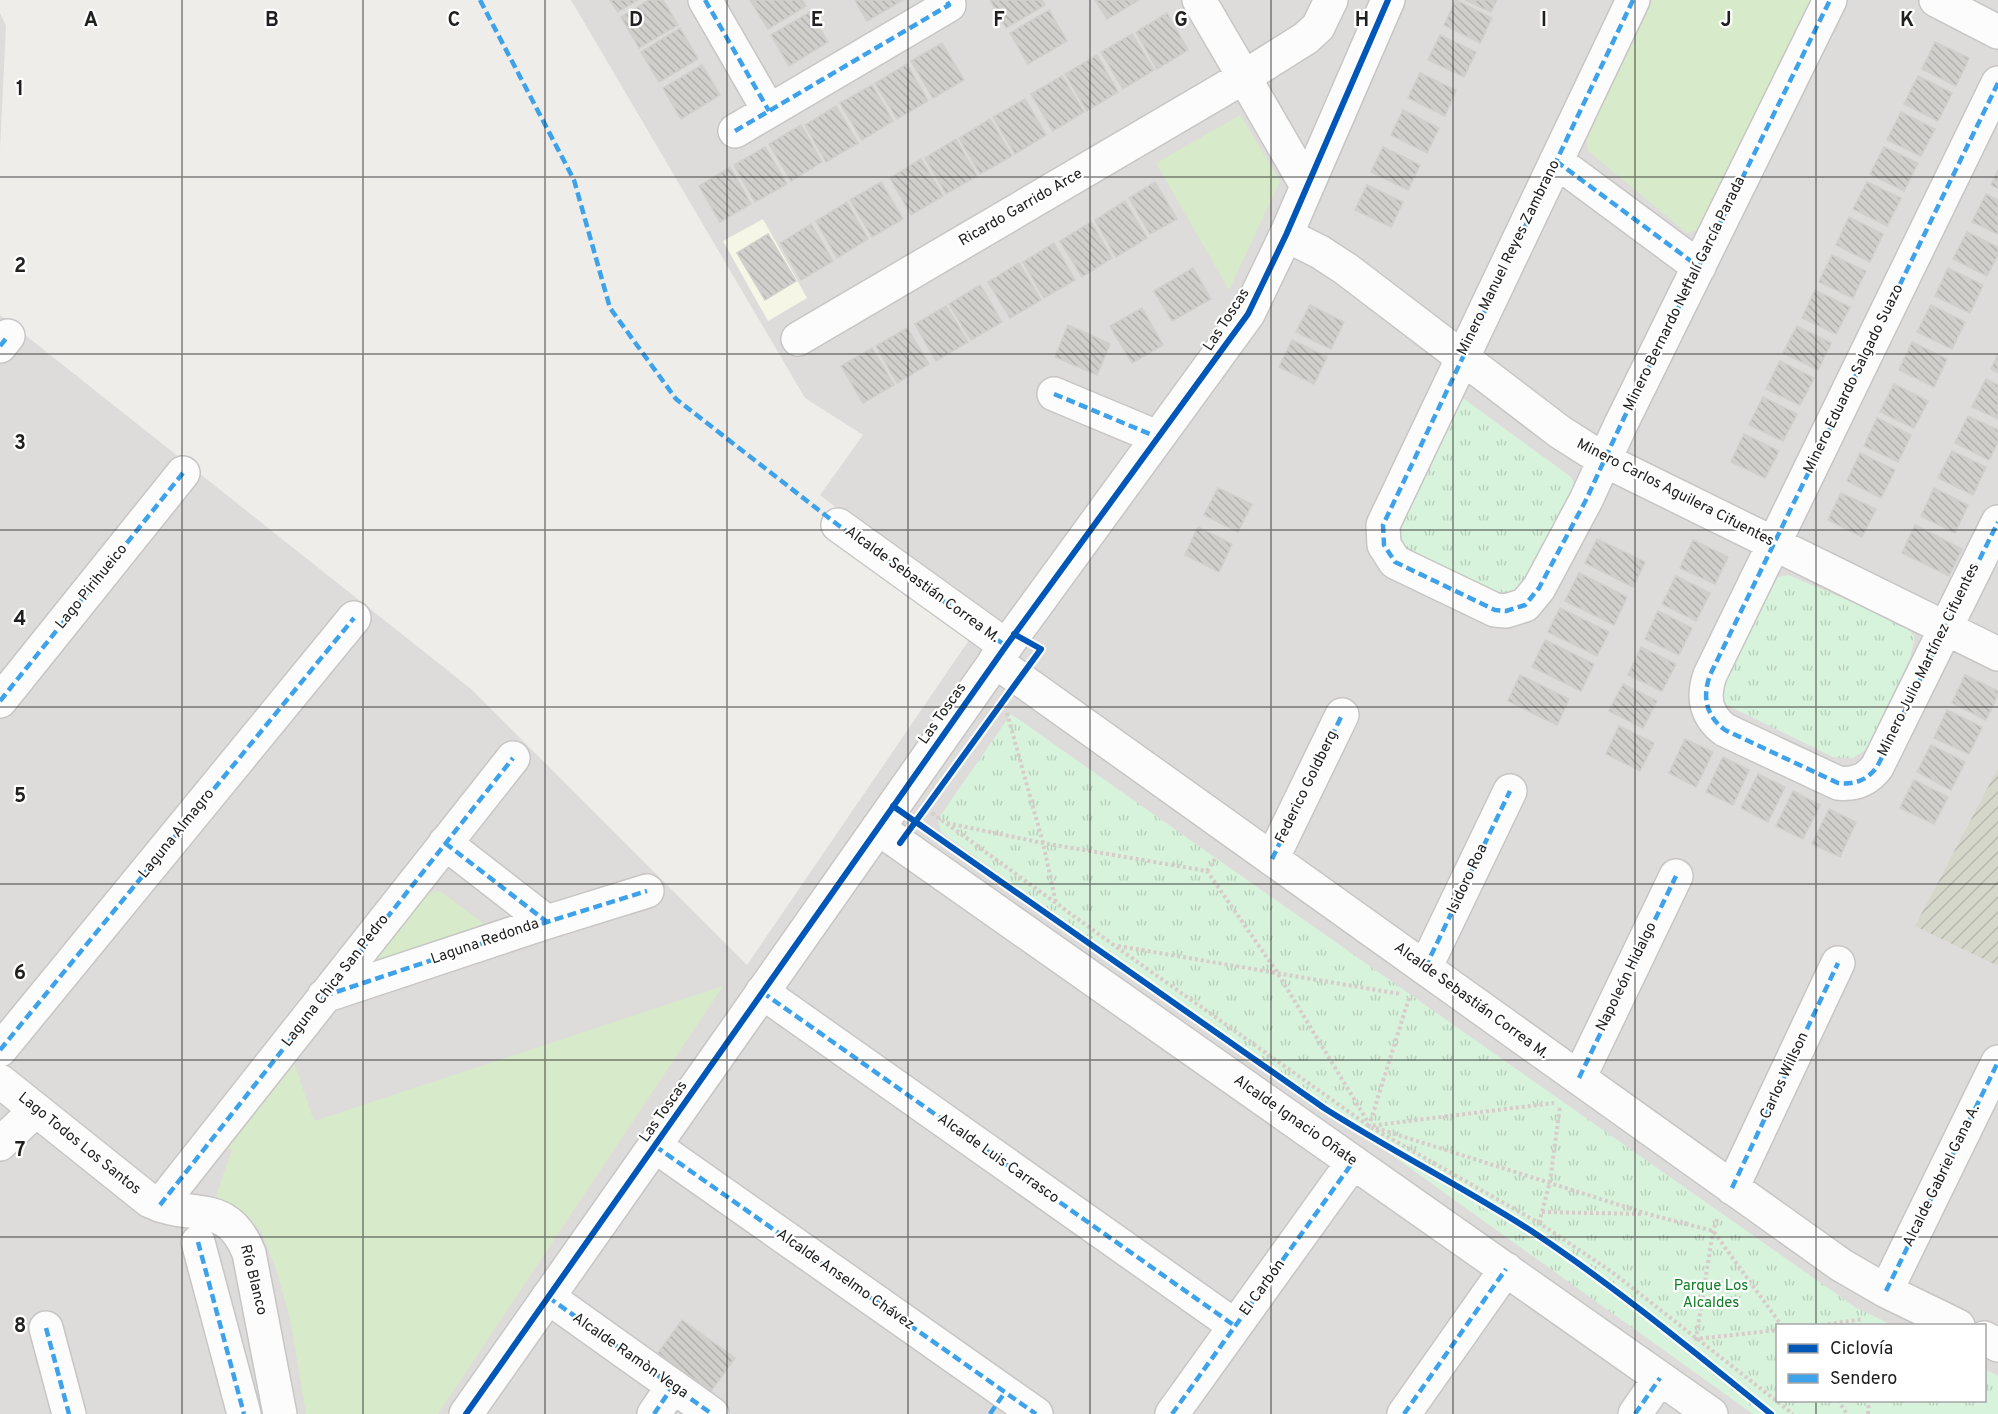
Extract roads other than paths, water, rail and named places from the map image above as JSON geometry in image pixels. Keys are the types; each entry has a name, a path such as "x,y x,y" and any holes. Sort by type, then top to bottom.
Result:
{"street":[{"path":"705,0 769,111"},
{"path":"1199,0 1307,186"},
{"path":"1244,77 1306,38 1318,27 1331,0"},
{"name":"Las Toscas","path":"466,1414 762,992 889,835 1006,671 1157,437 1248,314 1286,235 1388,0"},
{"name":"Minero Manuel Reyes Zambrano","path":"1386,516 1633,0"},
{"name":"Minero Bernardo Neftalí García Parada","path":"1386,516 1382,535 1384,545 1395,562 1495,610 1515,609 1525,605 1533,597 1586,500 1830,0"},
{"path":"1936,0 1998,32"},
{"path":"735,131 948,2"},
{"name":"Ricardo Garrido Arce","path":"798,339 1244,77"},
{"name":"Minero Eduardo Salgado Suazo","path":"1877,766 1864,780 1847,784 1838,783 1725,730 1717,723 1706,705 1705,695 1710,675 1998,83"},
{"path":"1556,161 1699,267"},
{"name":"Minero Carlos Aguilera Cifuentes","path":"1286,235 1320,252 1346,269 1560,432 1604,460 1998,654"},
{"path":"1054,394 1157,437"},
{"name":"Lago Pirihueico","path":"0,701 183,473"},
{"name":"Minero Julio Martínez Cifuentes","path":"1877,766 1998,522"},
{"name":"Alcalde Sebastián Correa M.","path":"838,525 1006,671 1272,858 1417,982 1579,1078 1841,1265 1886,1291 1954,1324"},
{"name":"Laguna Almagro","path":"0,1050 354,618"},
{"name":"Federico Goldberg","path":"1272,858 1342,715"},
{"name":"Laguna Chica San Pedro","path":"160,1205 513,758"},
{"name":"Isidoro Roa","path":"1417,982 1510,791"},
{"name":"Alcalde Ignacio Oñate","path":"889,835 1711,1414"},
{"path":"445,843 547,921"},
{"name":"Napoleón Hidalgo","path":"1579,1078 1676,876"},
{"name":"Laguna Redonda","path":"324,996 547,921 647,891"},
{"name":"Carlos Willson","path":"1732,1188 1838,963"},
{"name":"Alcalde Luis Carrasco","path":"762,992 1235,1326"},
{"name":"Alcalde Gabriel Gana A.","path":"1886,1291 1998,1062"},
{"name":"Lago Todos Los Santos","path":"0,1081 142,1195 160,1205"},
{"path":"0,1144 36,1110"},
{"name":"Alcalde Anselmo Chávez","path":"655,1146 997,1403 1036,1414"},
{"name":"El Carbón","path":"1172,1414 1353,1162"},
{"name":"Río Blanco","path":"160,1205 215,1214 229,1223 245,1242 280,1414"},
{"path":"198,1242 244,1414"},
{"path":"1404,1414 1506,1269"},
{"name":"Alcalde Ramòn Vega","path":"548,1297 712,1414"},
{"path":"46,1328 69,1414"},
{"path":"1635,1414 1660,1378"},
{"path":"654,1414 673,1386"}],"park label":[{"name":"Parque Los Alcaldes","path":"1711,1294"}]}
